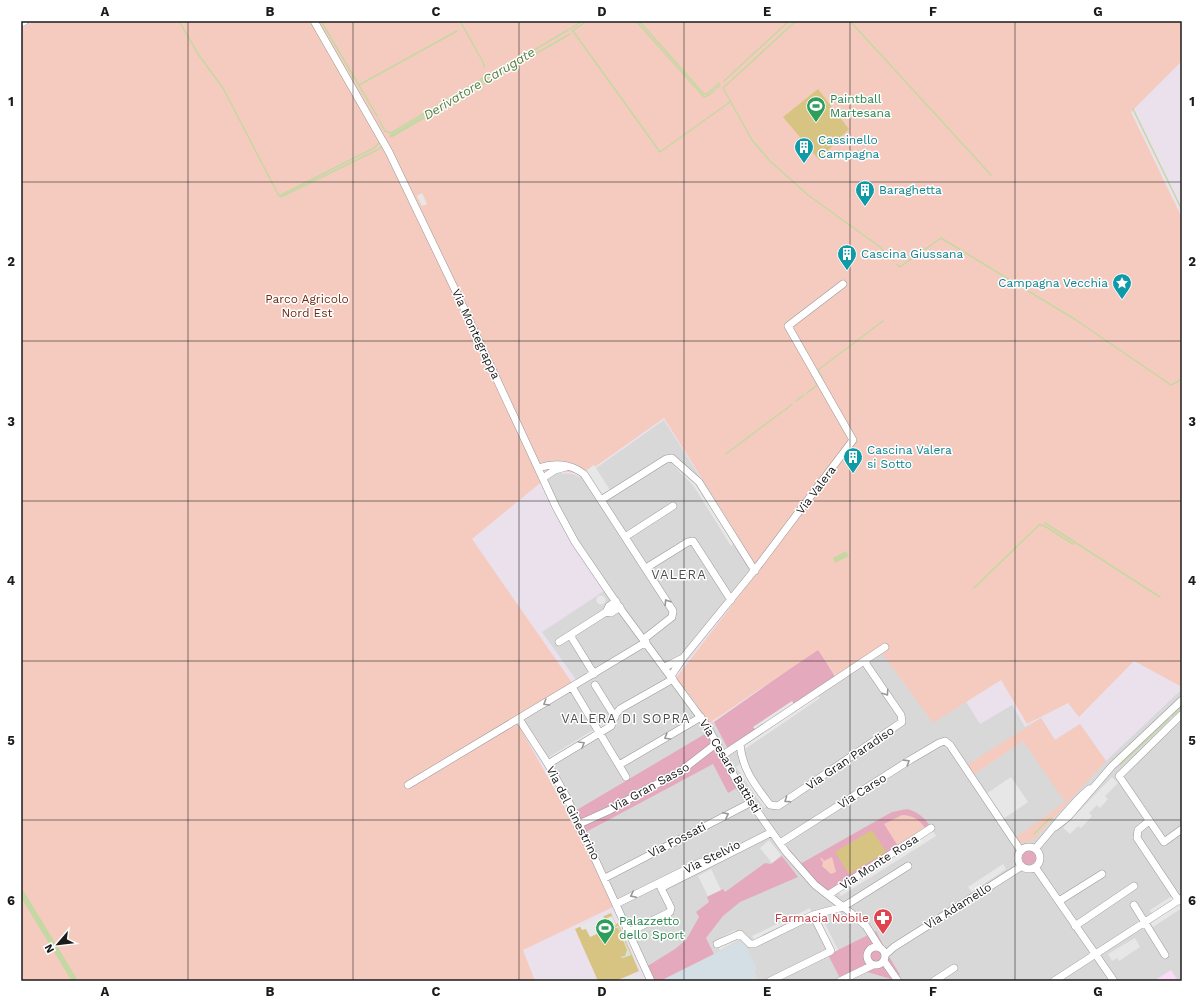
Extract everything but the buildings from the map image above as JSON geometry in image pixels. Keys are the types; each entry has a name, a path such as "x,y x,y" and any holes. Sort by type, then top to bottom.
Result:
{"street":[{"path":"21,23 25,21"},
{"name":"Via Montegrappa","path":"314,21 386,147 460,300 538,468 572,536 645,641"},
{"name":"Via Valera","path":"672,677 684,658 755,571 853,440 788,326 843,284"},
{"path":"601,500 666,459 672,458 699,482 755,571"},
{"path":"408,785 594,674 645,641 674,615 646,568 584,474 571,467 554,464 538,468"},
{"path":"543,478 558,469 571,467"},
{"path":"625,537 673,506"},
{"path":"646,568 688,542 693,541 731,600"},
{"path":"559,642 606,612 608,607 618,604"},
{"path":"570,635 594,674"},
{"name":"Via Cesare Battisti","path":"645,641 666,667 701,717 736,781 770,831 803,873 857,918 875,938 898,981"},
{"path":"723,755 885,647"},
{"name":"Via Valera","path":"666,667 684,658"},
{"name":"Via Gran Paradiso","path":"740,744 741,759 745,769 770,805 778,806 902,722 901,716 864,661"},
{"path":"548,764 612,725 614,717 620,709 672,677"},
{"path":"595,685 614,717"},
{"path":"572,687 626,777"},
{"path":"1035,849 1055,827 1068,818 1097,782 1182,700"},
{"path":"1180,714 1119,776 1164,842 1182,829"},
{"path":"619,766 701,717"},
{"name":"Via del Ginestrino","path":"519,719 548,764 579,824 651,981"},
{"name":"Via Carso","path":"780,843 910,760 945,741 950,745 1021,851"},
{"name":"Via Gran Sasso","path":"579,824 610,810 677,774 717,744"},
{"name":"Via Fossati","path":"605,878 750,802"},
{"path":"1054,981 1180,900 1137,838 1138,830 1149,821"},
{"name":"Via Monte Rosa","path":"828,895 931,828"},
{"name":"Via Stelvio","path":"616,904 658,886 770,831"},
{"path":"1028,848 1035,849 1040,858 1039,863 1035,867 1029,869 1022,866 1019,858 1021,851 1028,848"},
{"path":"717,944 740,934 752,944 813,915 843,906 908,866"},
{"name":"Via Adamello","path":"883,953 1022,866"},
{"path":"1035,867 1114,981"},
{"path":"1059,901 1102,874"},
{"path":"629,932 670,912 671,908 658,886"},
{"path":"1075,926 1134,886"},
{"path":"1134,905 1165,955"},
{"path":"770,981 832,951 813,915"},
{"name":"Via Cesare Battisti","path":"857,918 870,938 872,948"},
{"path":"840,981 873,965 879,965 883,953 872,948 868,953 868,960 862,970"},
{"path":"868,960 873,965"},
{"path":"934,981 954,968"}],"shaded area":[{"name":"Paintball Martesana","path":"818,89 849,129 819,160 783,117"},
{"path":"422,193 427,204 422,206 417,196"},
{"path":"664,420 758,569 674,678 708,722 714,722 818,649 836,678 884,645 965,700 980,724 1012,705 1025,727 1041,718 1055,740 1080,724 1106,761 1182,689 1182,981 757,981 743,940 660,981 647,981 560,789 516,718 577,681 542,632 604,591 573,545 542,483 557,473 572,474 582,478"},
{"path":"675,460 692,474 737,542 731,546 693,485 672,464"},
{"path":"594,465 610,490 600,496 584,472"},
{"path":"846,551 849,556 835,563 833,558"},
{"path":"601,595 606,600 601,605 596,600"},
{"path":"818,649 836,678 728,749 714,722"},
{"path":"817,695 820,698 745,749 743,745"},
{"path":"792,701 794,704 756,730 753,727"},
{"path":"608,721 611,726 552,762 549,757"},
{"path":"710,731 740,786 728,793 713,764 586,832 575,811"},
{"path":"740,764 768,805 764,808 736,767"},
{"path":"1011,777 1028,802 1003,819 986,794"},
{"path":"1112,777 1118,783 1105,796 1108,799 1100,808 1097,805 1089,813 1092,816 1081,828 1078,826 1070,834 1063,828"},
{"path":"907,809 921,816 927,821 931,828 828,893 800,864 892,812"},
{"path":"931,828 936,836 841,896 837,889"},
{"path":"872,830 886,852 849,874 835,852"},
{"path":"769,840 781,855 772,863 760,848"},
{"path":"1026,851 1032,851 1036,855 1036,861 1032,865 1026,865 1022,861 1022,855"},
{"path":"782,856 798,877 740,902 723,916 706,938 714,954 660,981 653,981 646,967 675,949 686,940 699,917 696,912 709,902 707,897 723,889 725,892 765,863 771,864"},
{"path":"1003,864 1006,869 972,892 968,887"},
{"path":"711,869 721,890 708,896 698,876"},
{"path":"1172,896 1182,898 1182,908 1153,927 1149,920 1154,917 1150,910"},
{"path":"810,908 813,915 756,943 752,936"},
{"path":"611,913 616,924 618,923 639,971 616,981 598,981 575,929"},
{"path":"603,916 605,919 612,916 616,925 590,937 586,929 582,930 580,926"},
{"path":"824,922 838,950 832,953 818,924"},
{"path":"618,926 631,955 623,958 620,957 625,956 627,950 618,928 613,928"},
{"path":"735,930 741,939 720,950 715,941"},
{"path":"876,931 885,949 894,947 887,953 900,975 891,979 867,972 859,972 841,980 828,955"},
{"path":"1135,938 1140,947 1119,961 1117,958 1112,961 1108,954"},
{"path":"743,940 757,969 753,972 757,981 660,981"},
{"path":"1171,970 1178,981 1154,981"},
{"path":"631,975 639,976 641,981 616,981"}],"green space":[{"name":"Parco Agricolo Nord Est","path":"35,21 1182,21 1182,61 1131,112 1182,218 1182,687 1134,661 1079,717 1068,703 1027,724 1001,680 933,723 881,652 837,678 818,650 708,724 696,703 676,678 759,570 664,418 582,476 566,472 558,472 550,475 472,539 575,687 518,724 579,833 613,907 523,950 535,981 21,981 21,28"},
{"path":"1041,718 1055,740 1080,724 1106,761 1033,841 1019,843 1015,838 1065,802 1023,741 973,775 967,765"},
{"path":"902,815 915,818 925,828 898,846 884,824"},
{"path":"832,857 836,872 831,874 822,866 823,862 820,858 824,861"}],"waterway":[{"path":"179,21 198,54 223,88 279,196 374,148 379,143"},
{"path":"321,21 377,116"},
{"path":"460,21 483,62 484,67"},
{"name":"Derivatore Carugate","path":"570,29 582,21"},
{"name":"Derivatore Carugate","path":"572,31 587,21"},
{"path":"636,21 704,97 709,95 720,85"},
{"path":"639,21 704,94 707,94 719,83"},
{"path":"724,81 789,21"},
{"path":"723,88 796,21"},
{"path":"850,21 991,175"},
{"name":"Derivatore Carugate","path":"390,136 568,30"},
{"path":"359,85 457,31"},
{"path":"573,31 660,152 730,102"},
{"name":"Derivatore Carugate","path":"391,137 570,34"},
{"name":"Derivatore Carugate","path":"379,120 385,131 391,133 485,77 484,74"},
{"path":"723,88 752,140 770,161 808,195 880,247 894,261"},
{"path":"1133,109 1182,210"},
{"path":"281,197 381,147"},
{"path":"897,264 900,267 941,238 1076,320 1171,385 1182,379"},
{"path":"822,377 818,370 883,321"},
{"path":"807,393 817,385"},
{"path":"796,401 804,395"},
{"path":"785,410 792,404"},
{"path":"726,454 783,411"},
{"path":"1045,523 1160,597"},
{"path":"974,588 1039,525 1043,525 1073,544"},
{"path":"1172,716 1181,708"},
{"path":"1120,765 1169,719"},
{"path":"1034,834 1049,819 1052,818"},
{"path":"21,892 75,981"}],"place":[{"name":"Paintball Martesana","path":"816,123"},
{"name":"Cassinello Campagna","path":"804,164"},
{"name":"Baraghetta","path":"865,207"},
{"name":"Cascina Giussana","path":"847,271"},
{"name":"Campagna Vecchia","path":"1122,300"},
{"name":"Cascina Valera si Sotto","path":"853,474"},
{"name":"Farmacia Nobile","path":"883,935"},
{"name":"Palazzetto dello Sport","path":"605,945"}],"district":[{"name":"VALERA","path":"679,574"},
{"name":"VALERA DI SOPRA","path":"626,718"}]}
